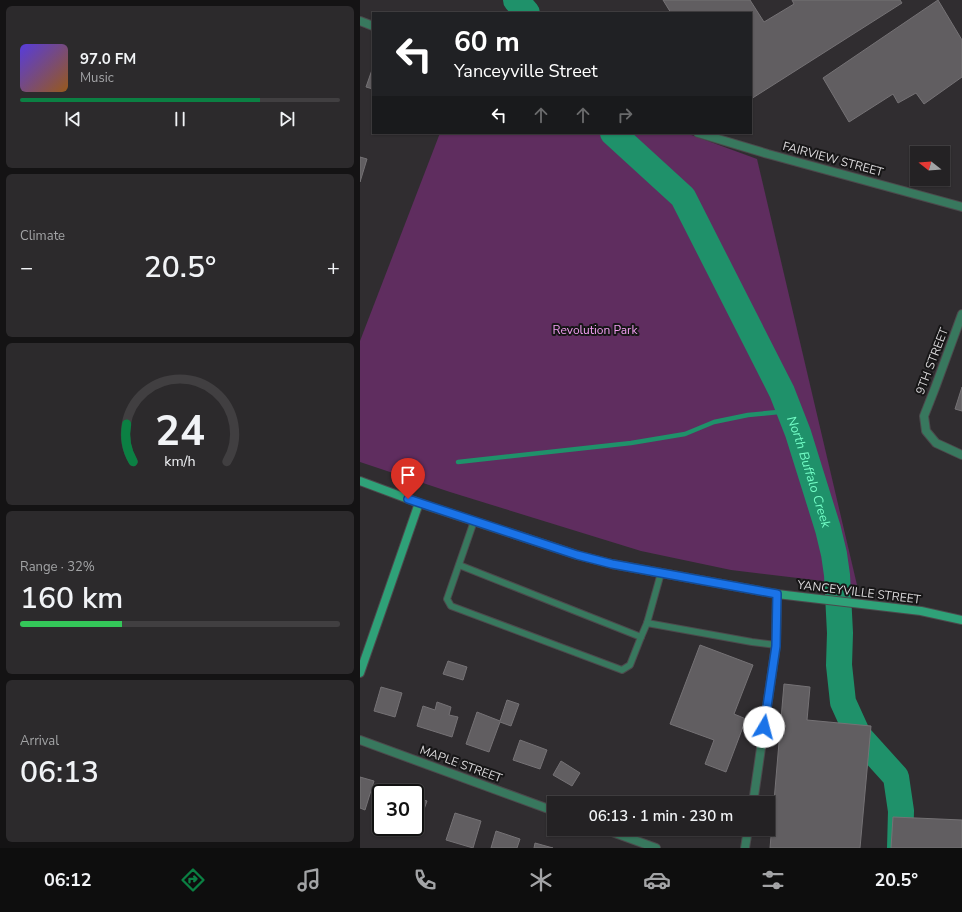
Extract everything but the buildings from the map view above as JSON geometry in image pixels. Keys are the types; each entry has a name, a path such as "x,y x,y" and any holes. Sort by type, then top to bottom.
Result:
{"main road":[{"name":"YANCEYVILLE STREET","path":"360,482 577,555 612,564 777,594 880,606 962,620"},
{"path":"360,673 419,503"}],"street":[{"path":"360,21 372,26"},
{"name":"FAIRVIEW STREET","path":"701,134 768,154 962,207"},
{"name":"9TH STREET","path":"962,314 924,416 926,430 936,443 962,455"},
{"path":"753,796 776,646 777,594"},
{"name":"MAPLE STREET","path":"360,740 547,808"},
{"path":"623,836 656,848"},
{"path":"745,848 747,836"}],"lane":[{"path":"474,521 447,598 451,606 622,670 630,665 647,623 661,573"},
{"path":"459,566 641,637"},
{"path":"647,623 776,646"}],"green space":[{"name":"Revolution Park","path":"440,134 689,134 757,159 857,585 731,570 641,551 450,492 360,462 360,341"}],"waterway":[{"name":"North Buffalo Creek","path":"516,0 526,12"},
{"name":"North Buffalo Creek","path":"614,134 683,197 782,392 798,433 828,529 834,554 837,575 840,633 839,665 843,702 858,735 896,777 901,811 900,848"},
{"path":"458,462 631,443 685,434 714,422 748,415 789,411"}],"route":[{"path":"408,499 577,555 612,564 777,594 776,646 764,727"}]}
